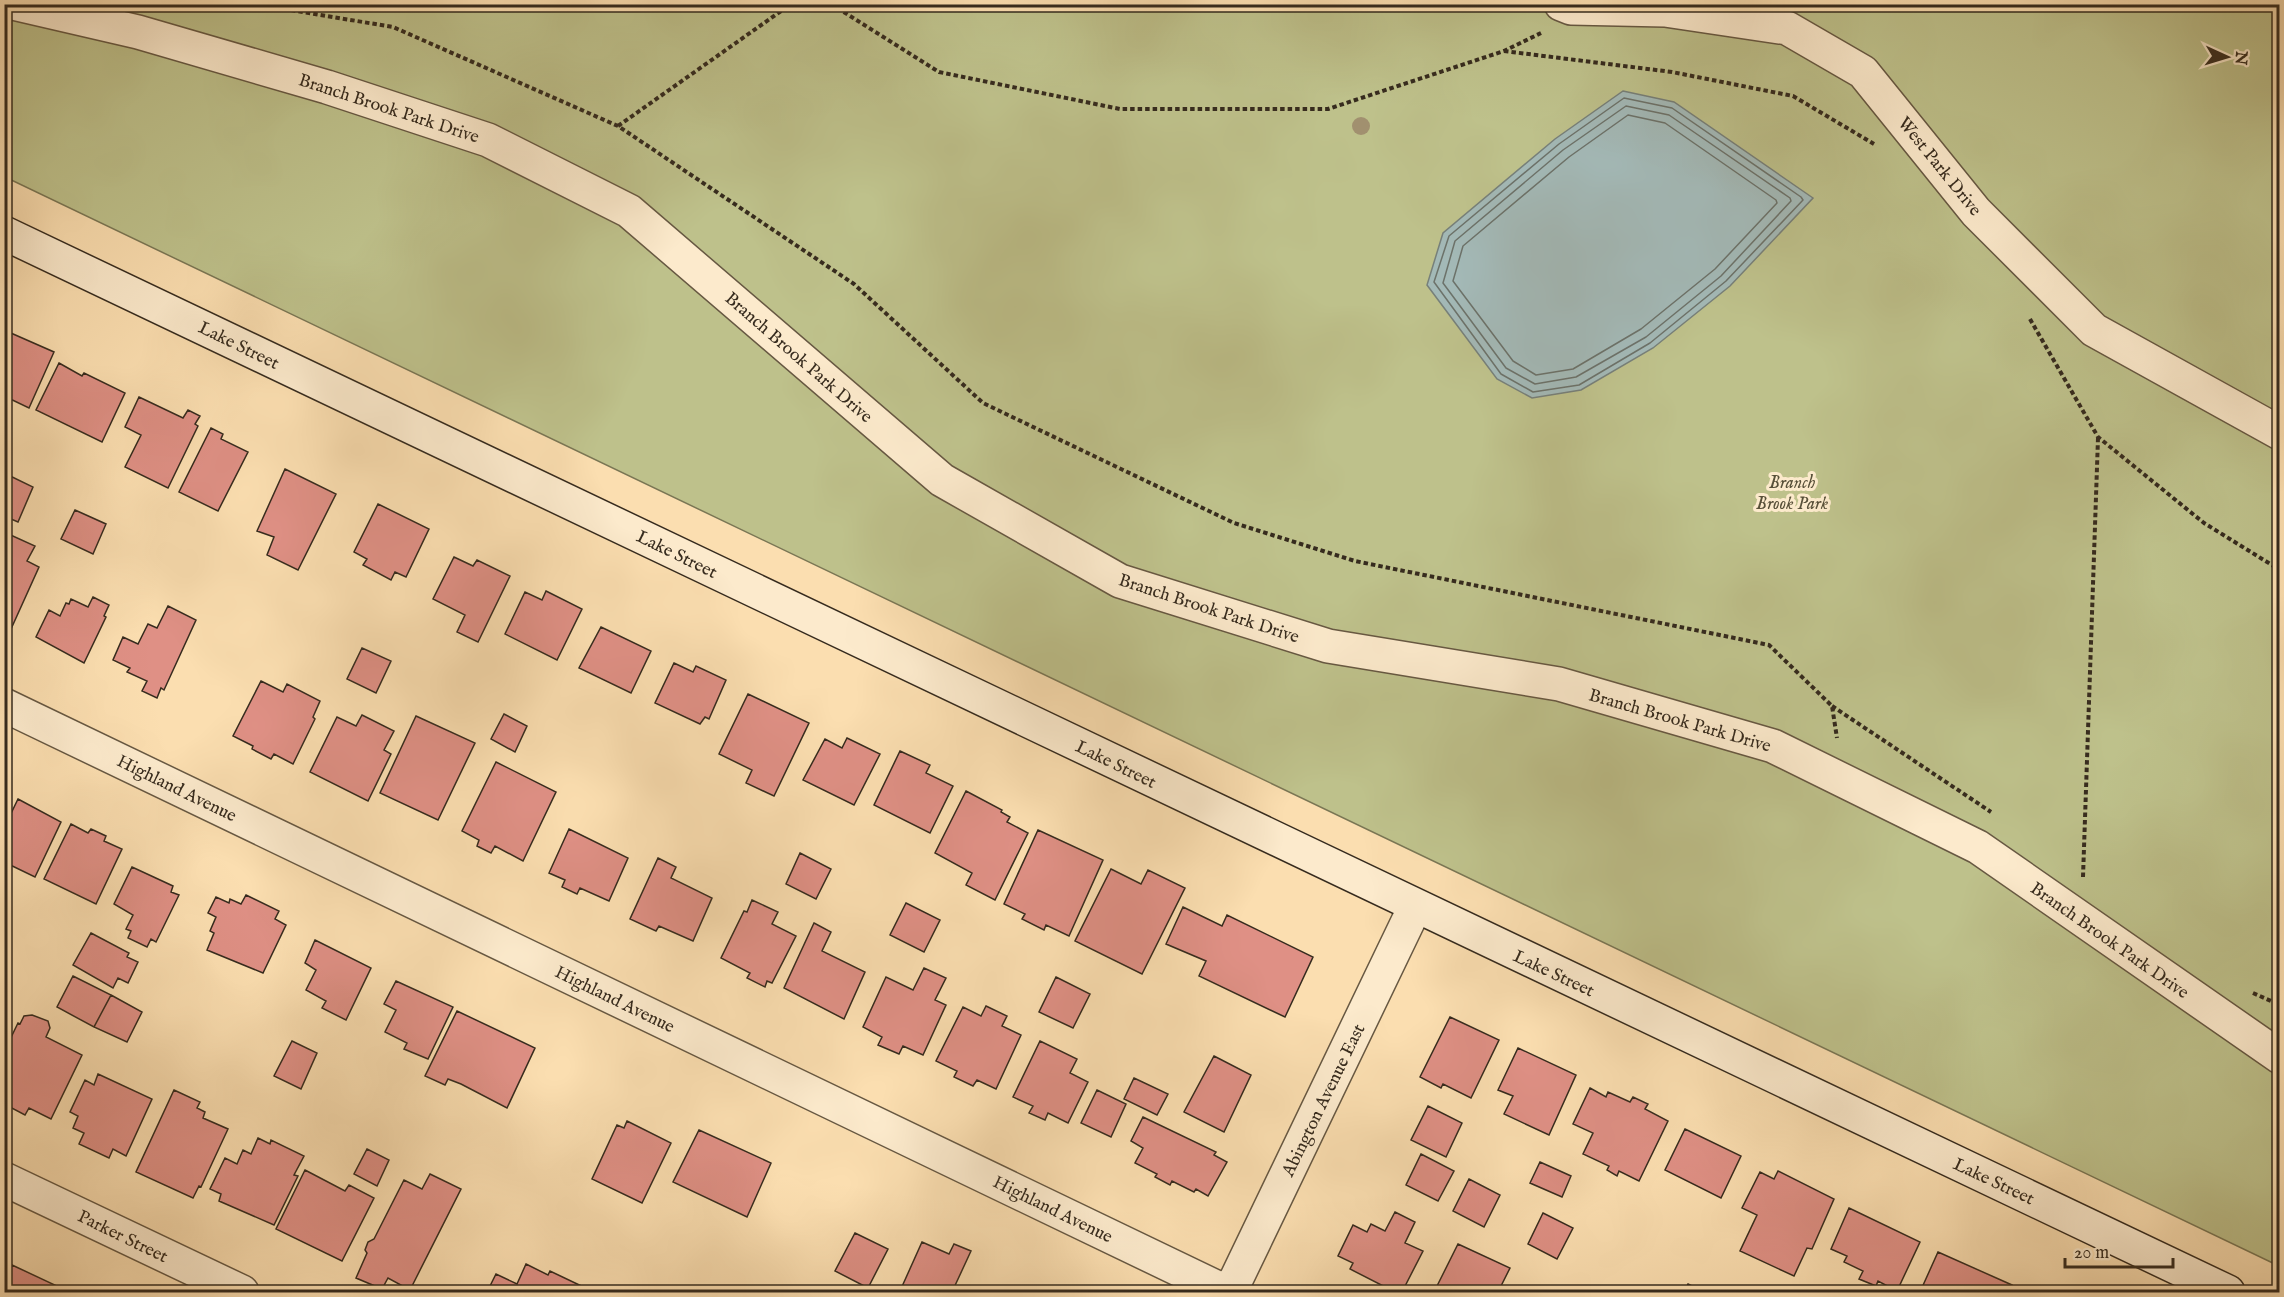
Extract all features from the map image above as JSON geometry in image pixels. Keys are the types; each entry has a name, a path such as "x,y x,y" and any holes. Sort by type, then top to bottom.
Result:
{"street":[{"name":"Branch Brook Park Drive","path":"17,4 138,32 327,87 488,140 629,212 942,480 1120,581 1328,646 1559,684 1773,746 1978,848 2280,1058"},
{"name":"West Park Drive","path":"1560,4 1571,8 1665,10 1786,28 1863,72 1976,212 2094,330 2280,433"},
{"name":"Lake Street","path":"4,233 2228,1293"},
{"name":"Highland Avenue","path":"4,705 1228,1293"},
{"name":"Abington Avenue East","path":"1228,1293 1415,907"},
{"name":"Parker Street","path":"4,1179 242,1293"}],"path":[{"path":"254,4 393,27 618,126 855,284 983,403 1234,523 1355,561 1769,645 1832,706 1844,783"},
{"path":"618,126 791,4"},
{"path":"831,4 939,72 1120,109 1328,109 1504,51 1543,32"},
{"path":"1504,51 1672,72 1793,96 1883,148"},
{"path":"2029,317 2098,437 2204,523 2280,570"},
{"path":"2083,882 2098,437"}],"green space":[{"name":"Branch Brook Park","path":"4,5 2279,5 2279,1266 5,177"}],"water":[{"path":"1623,91 1674,102 1813,198 1730,286 1653,348 1581,390 1532,398 1497,379 1427,285 1443,233 1555,139"}],"building":[{"path":"4,330 54,352 29,408 4,396"},
{"path":"59,363 82,376 84,373 125,393 102,442 36,410"},
{"path":"139,397 183,418 188,410 200,416 195,424 198,426 168,488 125,467 141,435 125,427"},
{"path":"211,428 223,434 221,439 248,452 218,511 179,492"},
{"path":"285,469 336,494 298,570 267,555 274,537 257,531"},
{"path":"4,473 33,487 18,522 4,516"},
{"path":"378,504 429,529 406,577 395,572 391,580 363,565 367,559 354,552"},
{"path":"75,510 106,524 93,554 61,539"},
{"path":"4,532 35,546 27,561 39,567 11,629 4,626"},
{"path":"454,557 473,566 477,560 510,576 478,642 457,632 465,615 433,599"},
{"path":"546,591 582,609 557,660 505,634 525,592 542,600"},
{"path":"93,597 109,605 104,616 106,617 84,663 36,637 49,610 60,616 66,603 69,604 71,599 88,607"},
{"path":"168,606 196,620 164,690 161,688 157,698 142,691 147,681 127,672 130,668 113,660 123,637 138,644 148,624 157,628"},
{"path":"601,627 651,651 631,693 579,668"},
{"path":"362,648 391,661 376,693 347,679"},
{"path":"674,663 693,672 696,666 726,680 709,719 705,717 700,724 655,703"},
{"path":"261,681 283,692 287,684 320,701 313,717 315,719 293,764 274,754 271,759 252,749 253,746 233,736"},
{"path":"748,694 809,723 774,796 746,783 752,770 719,754"},
{"path":"504,714 527,726 515,752 491,739"},
{"path":"362,715 394,731 384,750 391,754 368,801 310,772 337,717 356,726"},
{"path":"416,716 475,743 438,820 380,793"},
{"path":"847,738 880,754 854,805 803,780 825,739 842,748"},
{"path":"900,751 930,765 926,773 953,786 930,833 874,805"},
{"path":"496,762 556,792 523,861 495,846 491,853 477,846 479,840 462,831"},
{"path":"966,791 1002,810 1001,812 1010,817 1007,822 1028,833 995,900 966,885 972,873 935,853"},
{"path":"18,799 61,822 35,877 4,862 4,828"},
{"path":"71,824 88,833 91,829 106,836 104,841 122,849 96,904 44,879"},
{"path":"569,829 628,858 609,901 580,888 577,894 562,887 565,880 549,873"},
{"path":"1038,830 1103,860 1069,936 1046,925 1044,930 1022,919 1025,914 1004,904"},
{"path":"800,853 831,869 816,899 786,884"},
{"path":"658,858 676,867 671,878 712,898 693,941 659,926 656,931 630,919"},
{"path":"132,867 173,886 171,892 179,895 156,942 151,939 147,947 128,938 131,931 126,929 133,915 114,904"},
{"path":"1111,869 1141,884 1148,870 1185,888 1142,974 1075,941"},
{"path":"246,895 279,911 275,919 286,925 263,973 207,950 214,933 210,931 216,917 208,913 216,897 229,903 230,899 241,904"},
{"path":"752,900 778,912 772,924 796,936 772,983 767,981 765,987 747,978 750,973 721,958 744,911 747,912"},
{"path":"906,903 940,920 924,952 890,935"},
{"path":"1183,907 1222,926 1227,915 1313,957 1285,1017 1199,976 1206,961 1166,944"},
{"path":"814,923 831,932 822,951 865,972 844,1019 784,988"},
{"path":"91,933 129,953 127,957 138,962 128,983 118,978 113,988 73,965"},
{"path":"315,940 371,968 346,1020 322,1008 326,1001 306,990 316,970 305,963"},
{"path":"924,968 946,978 935,1000 946,1005 923,1055 903,1046 899,1054 878,1045 882,1037 863,1027 886,977 913,990"},
{"path":"73,976 111,995 94,1027 57,1007"},
{"path":"1056,977 1090,994 1073,1028 1039,1012"},
{"path":"396,981 453,1007 428,1059 404,1049 407,1043 385,1032 396,1010 384,1004"},
{"path":"111,995 142,1012 127,1042 94,1027"},
{"path":"986,1006 1007,1016 1002,1026 1021,1035 996,1089 977,1080 973,1086 954,1077 957,1071 936,1061 963,1007 981,1016"},
{"path":"457,1011 535,1048 507,1108 461,1084 448,1079 445,1085 425,1076"},
{"path":"32,1015 48,1021 50,1028 46,1037 82,1055 51,1119 29,1108 25,1115 6,1105 9,1100 4,1097 4,1052 18,1023 20,1024 24,1016"},
{"path":"1450,1017 1499,1040 1471,1098 1443,1084 1441,1088 1420,1077"},
{"path":"292,1041 317,1053 301,1089 274,1076"},
{"path":"1040,1041 1077,1059 1070,1073 1088,1082 1068,1123 1048,1113 1045,1120 1029,1113 1033,1106 1013,1097"},
{"path":"1518,1048 1576,1075 1549,1135 1504,1114 1513,1096 1498,1090"},
{"path":"1214,1056 1251,1075 1224,1132 1184,1112"},
{"path":"98,1074 152,1099 126,1156 113,1149 109,1158 79,1144 84,1133 73,1128 78,1116 70,1112 85,1080 94,1085"},
{"path":"1134,1078 1168,1094 1157,1115 1124,1099"},
{"path":"1590,1088 1606,1097 1608,1092 1630,1102 1633,1097 1648,1104 1645,1109 1668,1121 1639,1181 1619,1171 1617,1176 1607,1170 1609,1166 1583,1154 1593,1133 1573,1124"},
{"path":"174,1090 200,1102 197,1108 205,1112 203,1118 228,1129 201,1187 199,1186 193,1198 136,1172"},
{"path":"1097,1090 1126,1104 1111,1137 1081,1123"},
{"path":"1428,1106 1462,1123 1446,1157 1411,1140"},
{"path":"1143,1117 1216,1152 1214,1155 1227,1162 1208,1196 1196,1189 1194,1192 1172,1181 1170,1185 1155,1177 1157,1174 1135,1163 1143,1148 1131,1141"},
{"path":"627,1121 671,1143 642,1203 592,1179 617,1125 624,1128"},
{"path":"1685,1129 1741,1156 1721,1198 1665,1170"},
{"path":"699,1130 771,1163 747,1217 673,1182"},
{"path":"258,1138 270,1144 271,1140 304,1156 294,1175 298,1176 274,1225 219,1201 221,1194 210,1189 225,1158 237,1164 243,1150 251,1154"},
{"path":"367,1149 389,1160 377,1186 354,1174"},
{"path":"1421,1154 1454,1171 1438,1201 1406,1185"},
{"path":"1540,1162 1571,1176 1562,1197 1530,1183"},
{"path":"305,1170 345,1191 349,1185 374,1198 342,1261 276,1229"},
{"path":"1778,1171 1834,1199 1812,1249 1807,1248 1794,1276 1740,1251 1757,1215 1742,1208 1760,1172 1774,1179"},
{"path":"430,1174 461,1189 410,1290 388,1278 382,1289 356,1278 367,1253 365,1250 368,1242 374,1239 404,1180 422,1189"},
{"path":"1469,1179 1500,1195 1484,1227 1453,1211"},
{"path":"1849,1208 1920,1242 1897,1291 1878,1281 1876,1286 1859,1279 1863,1271 1844,1262 1847,1256 1831,1249"},
{"path":"1395,1212 1415,1222 1405,1243 1423,1251 1402,1292 1395,1292 1350,1269 1353,1263 1338,1256 1353,1225 1367,1232 1371,1224 1385,1231"},
{"path":"1543,1213 1573,1228 1557,1259 1528,1244"},
{"path":"855,1233 888,1249 868,1288 835,1271"},
{"path":"922,1242 949,1254 954,1244 971,1251 952,1292 900,1291"},
{"path":"1458,1244 1510,1268 1498,1292 1434,1292"},
{"path":"1938,1252 2012,1285 2009,1292 1920,1292"},
{"path":"526,1264 548,1275 550,1271 594,1292 487,1292 496,1274 517,1284"},
{"path":"12,1265 57,1286 54,1292 4,1292 4,1280"},
{"path":"1688,1284 1704,1292 1684,1292"}]}
